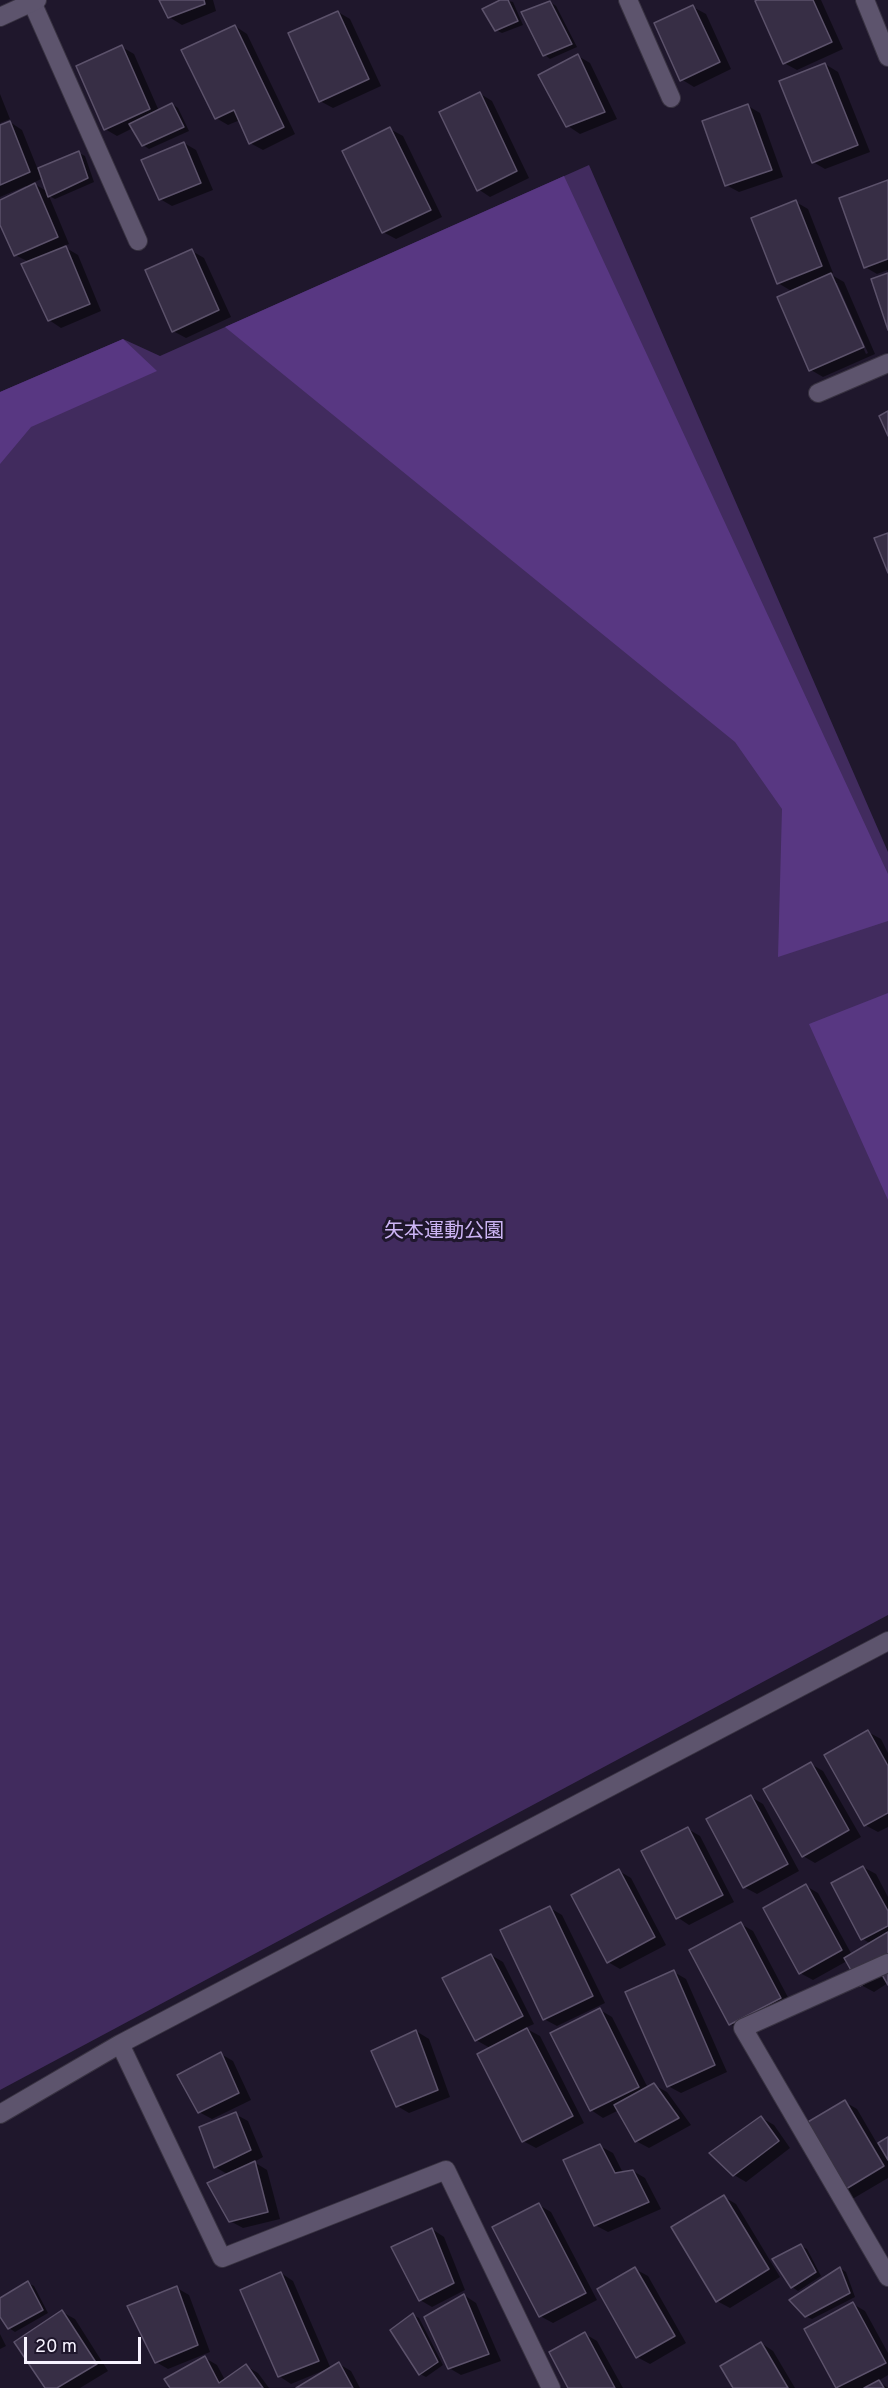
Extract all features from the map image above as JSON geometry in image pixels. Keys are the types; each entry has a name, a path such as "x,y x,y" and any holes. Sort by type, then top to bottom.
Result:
{"street":[{"path":"628,0 671,98"},
{"path":"865,0 888,57"},
{"path":"0,17 35,1 138,241"},
{"path":"818,393 888,363"},
{"path":"0,2114 120,2044 888,1641"},
{"path":"888,1963 743,2028 888,2277"},
{"path":"120,2044 222,2258 446,2170 551,2388"}],"green space":[{"name":"矢本運動公園","path":"589,165 888,852 888,1615 0,2090 0,392 123,339 160,356"}],"shaded area":[{"path":"564,176 888,874 888,921 778,957 782,809 735,742 225,327"},
{"path":"123,339 157,371 31,427 0,464 0,392"},
{"path":"888,993 888,1200 809,1024"}],"building":[{"path":"159,0 204,0 205,4 168,18"},
{"path":"500,0 508,0 518,21 495,31 482,9"},
{"path":"813,0 832,42 783,64 755,1"},
{"path":"550,1 572,44 543,56 521,12"},
{"path":"693,5 720,62 680,81 654,23"},
{"path":"338,11 369,79 319,102 288,33"},
{"path":"235,25 284,127 249,144 234,110 215,119 181,50"},
{"path":"122,45 150,109 104,130 76,66"},
{"path":"578,54 605,112 566,127 538,75"},
{"path":"825,63 858,145 812,163 779,81"},
{"path":"480,92 517,171 477,191 439,112"},
{"path":"172,103 184,127 142,146 129,124"},
{"path":"748,104 772,170 725,186 702,121"},
{"path":"10,121 30,172 0,185 0,125"},
{"path":"390,127 431,210 382,233 342,151"},
{"path":"184,142 201,183 159,200 141,160"},
{"path":"79,151 88,178 48,197 38,168"},
{"path":"888,180 888,259 864,268 839,198"},
{"path":"35,183 58,237 14,256 0,225 0,200"},
{"path":"796,200 822,266 777,284 751,218"},
{"path":"66,246 90,304 48,321 21,264"},
{"path":"192,249 219,310 172,332 145,270"},
{"path":"831,273 864,347 809,371 777,297"},
{"path":"888,273 888,330 871,279"},
{"path":"888,411 888,436 879,416"},
{"path":"888,533 888,573 874,538"},
{"path":"868,1730 888,1766 888,1813 864,1826 824,1755"},
{"path":"811,1762 849,1830 802,1857 763,1789"},
{"path":"751,1795 788,1864 743,1888 706,1819"},
{"path":"688,1827 723,1895 676,1919 641,1851"},
{"path":"863,1866 888,1911 888,1926 861,1940 831,1883"},
{"path":"619,1869 655,1937 607,1963 571,1895"},
{"path":"806,1884 842,1950 799,1974 763,1908"},
{"path":"550,1906 593,1996 543,2020 500,1930"},
{"path":"741,1922 781,1998 729,2025 689,1950"},
{"path":"888,1932 888,1985 881,1973 860,1986 844,1958"},
{"path":"491,1954 523,2016 475,2041 442,1978"},
{"path":"674,1970 715,2065 667,2087 625,1992"},
{"path":"600,2008 639,2087 590,2111 550,2033"},
{"path":"527,2028 573,2116 522,2142 477,2054"},
{"path":"416,2030 438,2090 396,2107 371,2051"},
{"path":"221,2052 239,2093 198,2113 177,2075"},
{"path":"654,2083 679,2118 635,2142 614,2105"},
{"path":"845,2100 884,2166 836,2195 796,2129"},
{"path":"236,2112 251,2150 214,2168 199,2127"},
{"path":"761,2116 779,2141 733,2176 709,2153"},
{"path":"888,2137 888,2160 878,2143"},
{"path":"600,2144 615,2173 633,2170 649,2202 594,2226 563,2160"},
{"path":"255,2161 268,2212 229,2222 207,2183"},
{"path":"724,2195 769,2269 716,2302 671,2227"},
{"path":"539,2203 586,2293 539,2317 492,2227"},
{"path":"432,2228 454,2283 419,2301 391,2247"},
{"path":"801,2244 816,2272 791,2288 772,2259"},
{"path":"635,2267 675,2336 636,2358 597,2289"},
{"path":"840,2267 850,2293 805,2317 789,2300"},
{"path":"281,2272 319,2361 278,2377 240,2290"},
{"path":"28,2281 43,2310 8,2329 0,2317 0,2298"},
{"path":"177,2286 198,2345 155,2363 127,2306"},
{"path":"464,2294 489,2354 448,2369 424,2317"},
{"path":"853,2302 886,2363 836,2388 804,2329"},
{"path":"62,2310 97,2364 57,2388 45,2388 14,2342"},
{"path":"413,2313 438,2362 419,2375 390,2330"},
{"path":"585,2332 615,2388 568,2388 549,2352"},
{"path":"761,2342 788,2388 733,2388 720,2366"},
{"path":"205,2356 219,2383 246,2364 263,2388 170,2388 164,2379"},
{"path":"339,2362 353,2388 296,2388"},
{"path":"879,2380 884,2388 864,2388"}]}
